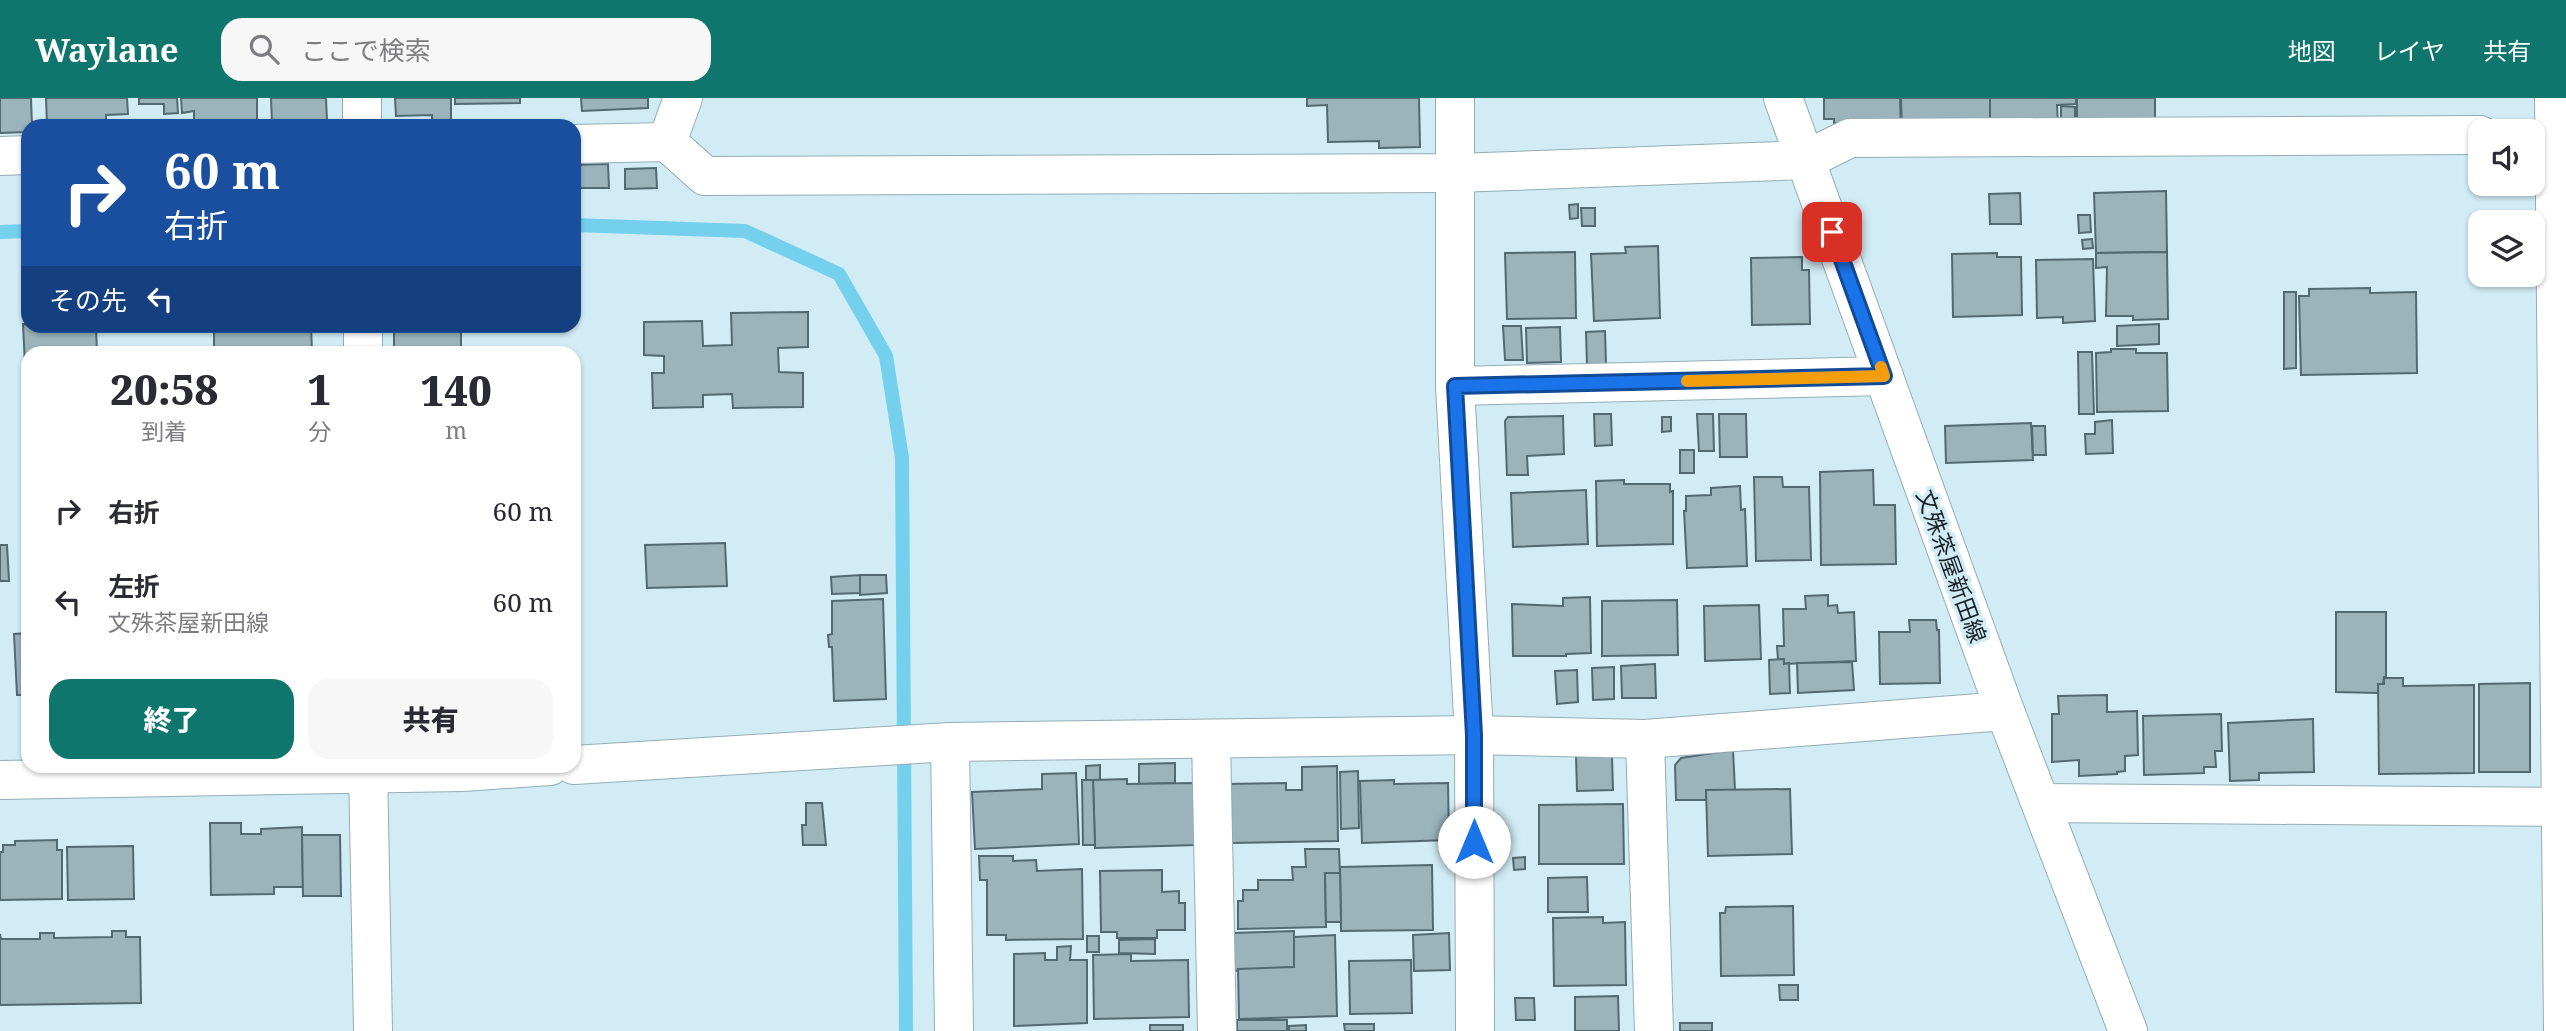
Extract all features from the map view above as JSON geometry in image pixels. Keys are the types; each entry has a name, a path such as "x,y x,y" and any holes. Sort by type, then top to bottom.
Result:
{"street":[{"path":"362,98 362,119"},
{"path":"667,142 683,98"},
{"path":"1455,98 1455,386 1474,735 1475,1031"},
{"name":"文殊茶屋新田線","path":"1783,98 2005,711 2128,1031"},
{"path":"2554,98 2551,138 2564,807 2564,1031"},
{"path":"581,144 667,142 705,176 1456,173 1806,160 1850,138 2468,135"},
{"path":"0,156 21,155"},
{"path":"1455,386 1884,376"},
{"path":"581,765 950,742 1474,735 1645,739 2005,711"},
{"path":"1211,738 1217,1031"},
{"path":"1645,739 1654,1031"},
{"path":"950,742 954,1031"},
{"path":"0,780 258,773"},
{"path":"368,773 373,1031"},
{"path":"2041,803 2564,807"}],"building":[{"path":"0,98 31,98 32,119 21,119 21,132 0,133"},
{"path":"46,98 127,98 128,114 106,115 106,119 47,119"},
{"path":"139,98 177,98 178,113 164,114 164,104 139,104"},
{"path":"181,98 257,98 257,119 194,119 194,111 182,113"},
{"path":"271,98 326,98 327,119 272,119"},
{"path":"395,98 451,98 451,119 432,119 432,115 396,116"},
{"path":"455,98 520,98 520,103 455,104"},
{"path":"581,98 648,98 648,108 582,111"},
{"path":"1307,98 1419,98 1420,147 1379,148 1379,141 1328,142 1327,105 1307,106"},
{"path":"1824,98 1900,98 1901,134 1824,119"},
{"path":"1901,98 1990,98 1990,123 1902,130"},
{"path":"1990,98 2076,98 2076,104 2057,105 2058,124 1990,132"},
{"path":"2077,98 2155,98 2155,127 2077,128"},
{"path":"2061,106 2075,107 2075,131 2061,131"},
{"path":"608,164 609,188 581,188 581,165"},
{"path":"656,168 657,188 625,189 625,169"},
{"path":"2166,191 2167,252 2096,253 2094,193"},
{"path":"2020,193 2021,224 1990,224 1989,194"},
{"path":"1578,204 1578,218 1570,219 1569,205"},
{"path":"1581,208 1595,208 1595,226 1582,226"},
{"path":"2078,215 2090,215 2091,232 2079,233"},
{"path":"2092,239 2093,248 2083,249 2082,240"},
{"path":"1658,246 1660,318 1594,321 1591,254 1626,253 1625,247"},
{"path":"1575,252 1576,318 1507,319 1505,253"},
{"path":"2167,252 2168,319 2133,320 2133,316 2106,316 2107,267 2096,268 2096,253"},
{"path":"1997,253 1997,257 2021,257 2022,315 1953,317 1952,254"},
{"path":"1802,257 1802,270 1809,270 1810,324 1752,325 1751,258"},
{"path":"2093,259 2095,321 2063,323 2063,317 2037,318 2036,260"},
{"path":"2370,288 2370,293 2416,292 2417,373 2301,375 2299,296 2309,296 2309,289"},
{"path":"2284,292 2296,292 2296,368 2284,369"},
{"path":"808,312 808,347 778,348 779,372 803,373 803,407 733,408 732,394 703,395 703,407 653,408 652,373 664,373 664,356 644,355 644,322 702,321 703,346 732,345 731,313"},
{"path":"2159,324 2159,344 2117,346 2117,326"},
{"path":"1503,326 1521,326 1523,360 1505,360"},
{"path":"1560,327 1561,362 1527,363 1526,328"},
{"path":"1605,331 1606,364 1587,364 1586,332"},
{"path":"23,333 96,333 97,346 24,346"},
{"path":"214,333 311,333 312,346 214,346"},
{"path":"394,333 461,333 461,346 394,346"},
{"path":"2111,349 2136,349 2136,353 2167,353 2168,411 2097,412 2096,353 2111,352"},
{"path":"2078,352 2092,352 2094,414 2079,414"},
{"path":"1594,414 1611,414 1612,445 1595,446"},
{"path":"1697,414 1713,414 1714,451 1699,451"},
{"path":"1719,414 1746,414 1747,457 1720,457"},
{"path":"1563,416 1564,454 1527,456 1528,475 1507,475 1505,421 1508,417"},
{"path":"1662,417 1671,417 1671,431 1662,432"},
{"path":"2112,420 2113,453 2086,454 2085,434 2095,434 2095,422"},
{"path":"2031,423 2033,460 1946,463 1945,426"},
{"path":"2032,426 2045,426 2046,455 2033,455"},
{"path":"1680,450 1694,450 1694,473 1680,473"},
{"path":"1873,470 1874,505 1895,505 1896,564 1821,565 1820,472"},
{"path":"1754,477 1782,477 1783,487 1809,487 1811,560 1756,561"},
{"path":"1624,480 1624,484 1670,484 1670,492 1673,491 1673,544 1597,546 1596,481"},
{"path":"1740,486 1741,510 1745,509 1747,566 1687,568 1684,511 1686,496 1711,495 1711,488"},
{"path":"1586,490 1588,544 1513,547 1511,493"},
{"path":"725,543 727,586 647,588 645,545"},
{"path":"0,545 7,545 9,581 0,581"},
{"path":"860,575 860,593 832,594 831,577"},
{"path":"860,575 886,575 887,593 860,595"},
{"path":"1828,595 1828,606 1837,605 1838,613 1854,612 1856,661 1784,664 1784,659 1778,660 1777,646 1784,646 1783,609 1806,609 1805,596"},
{"path":"1590,597 1591,653 1513,656 1512,604 1563,606 1563,598"},
{"path":"883,599 886,699 834,701 832,647 829,647 828,635 832,634 832,601"},
{"path":"1677,600 1678,655 1602,656 1602,601"},
{"path":"1759,605 1761,659 1705,661 1704,606"},
{"path":"2336,612 2386,612 2386,677 2383,684 2378,684 2378,693 2336,692"},
{"path":"1909,620 1936,620 1939,630 1940,683 1880,684 1879,632 1910,632"},
{"path":"14,634 21,634 21,695 17,695"},
{"path":"1784,659 1784,664 1789,663 1790,693 1770,694 1769,660"},
{"path":"1852,662 1854,690 1798,693 1797,663"},
{"path":"1655,664 1656,698 1622,698 1621,666"},
{"path":"1614,667 1614,699 1593,700 1592,668"},
{"path":"1577,670 1578,702 1557,704 1555,671"},
{"path":"2384,678 2403,678 2403,686 2474,685 2474,773 2379,774 2378,684 2384,684"},
{"path":"2530,683 2530,772 2479,772 2479,684"},
{"path":"2107,695 2107,712 2137,711 2138,755 2125,756 2125,771 2117,774 2079,776 2079,760 2052,762 2052,714 2059,714 2058,696"},
{"path":"2221,714 2222,751 2215,751 2216,767 2204,767 2204,773 2144,775 2143,716"},
{"path":"2313,719 2314,772 2259,773 2259,780 2230,781 2228,723"},
{"path":"1733,750 1735,790 1706,790 1706,800 1676,800 1675,765 1681,758"},
{"path":"1576,756 1612,756 1613,790 1577,791"},
{"path":"1175,763 1175,783 1139,784 1139,764"},
{"path":"1100,765 1100,780 1086,780 1086,766"},
{"path":"1337,766 1338,841 1231,843 1224,784 1286,783 1286,790 1302,790 1302,767"},
{"path":"1358,771 1359,828 1341,829 1340,772"},
{"path":"1076,773 1079,844 975,849 972,792 1042,789 1042,774"},
{"path":"1127,779 1127,784 1195,783 1196,845 1095,848 1093,780"},
{"path":"1082,780 1093,780 1095,845 1083,845"},
{"path":"1394,780 1394,784 1448,783 1449,840 1362,843 1360,781"},
{"path":"1790,789 1792,854 1708,856 1706,790"},
{"path":"806,803 822,803 826,845 803,845 802,825 806,825"},
{"path":"1623,804 1624,864 1539,864 1539,805"},
{"path":"210,823 241,823 241,834 261,834 261,829 302,827 303,887 274,887 274,894 211,895"},
{"path":"302,835 340,835 341,896 303,896"},
{"path":"57,840 57,850 62,850 62,899 0,900 0,852 3,852 3,845 15,845 15,841"},
{"path":"133,846 134,899 68,900 67,847"},
{"path":"1305,849 1339,849 1340,873 1325,873 1326,927 1238,929 1238,901 1243,901 1243,890 1258,890 1258,880 1293,880 1292,867 1306,867"},
{"path":"979,856 1013,856 1013,861 1036,860 1037,871 1082,869 1083,939 1006,940 1006,935 987,935 987,880 980,880"},
{"path":"1525,857 1525,869 1514,870 1513,858"},
{"path":"1432,865 1433,930 1341,931 1340,867"},
{"path":"1162,870 1162,892 1179,891 1179,903 1185,903 1185,930 1157,930 1157,938 1117,938 1117,932 1101,932 1100,871"},
{"path":"1325,873 1340,873 1341,922 1326,922"},
{"path":"1587,877 1588,912 1548,912 1548,878"},
{"path":"1793,906 1794,975 1721,976 1720,913 1725,913 1726,907"},
{"path":"1603,917 1603,923 1625,922 1626,985 1554,986 1553,918"},
{"path":"112,931 126,931 126,937 140,937 141,1003 0,1005 0,934 1,939 40,939 40,933 54,933 54,938 112,937"},
{"path":"1294,931 1294,967 1232,971 1232,933"},
{"path":"1449,933 1450,970 1414,971 1413,935"},
{"path":"1335,935 1337,1016 1239,1019 1238,969 1294,967 1294,937"},
{"path":"1087,936 1099,936 1099,952 1087,952"},
{"path":"1155,939 1155,954 1119,953 1119,940"},
{"path":"1071,946 1070,960 1087,960 1087,1023 1014,1026 1014,954 1045,953 1045,960 1057,960 1057,947"},
{"path":"1131,954 1131,961 1188,960 1189,1017 1094,1019 1093,955"},
{"path":"1411,960 1412,1013 1350,1014 1349,961"},
{"path":"1779,985 1798,985 1798,1000 1780,1000"},
{"path":"1618,996 1619,1031 1575,1031 1575,997"},
{"path":"1515,998 1534,998 1535,1020 1516,1020"},
{"path":"1237,1020 1287,1020 1287,1031 1237,1031"},
{"path":"1680,1023 1712,1023 1712,1031 1680,1031"},
{"path":"1344,1024 1374,1024 1374,1031 1345,1031"},
{"path":"1150,1025 1183,1025 1183,1031 1150,1031"},
{"path":"1306,1025 1306,1031 1289,1031 1289,1026"}],"waterway":[{"path":"581,225 745,231 839,274 886,356 902,458 906,1031"},
{"path":"0,232 21,231"}],"slow traffic":[{"path":"1687,381 1884,376 1881,367"}],"route":[{"path":"1474,842 1474,735 1455,386 1884,376 1832,232"}]}
